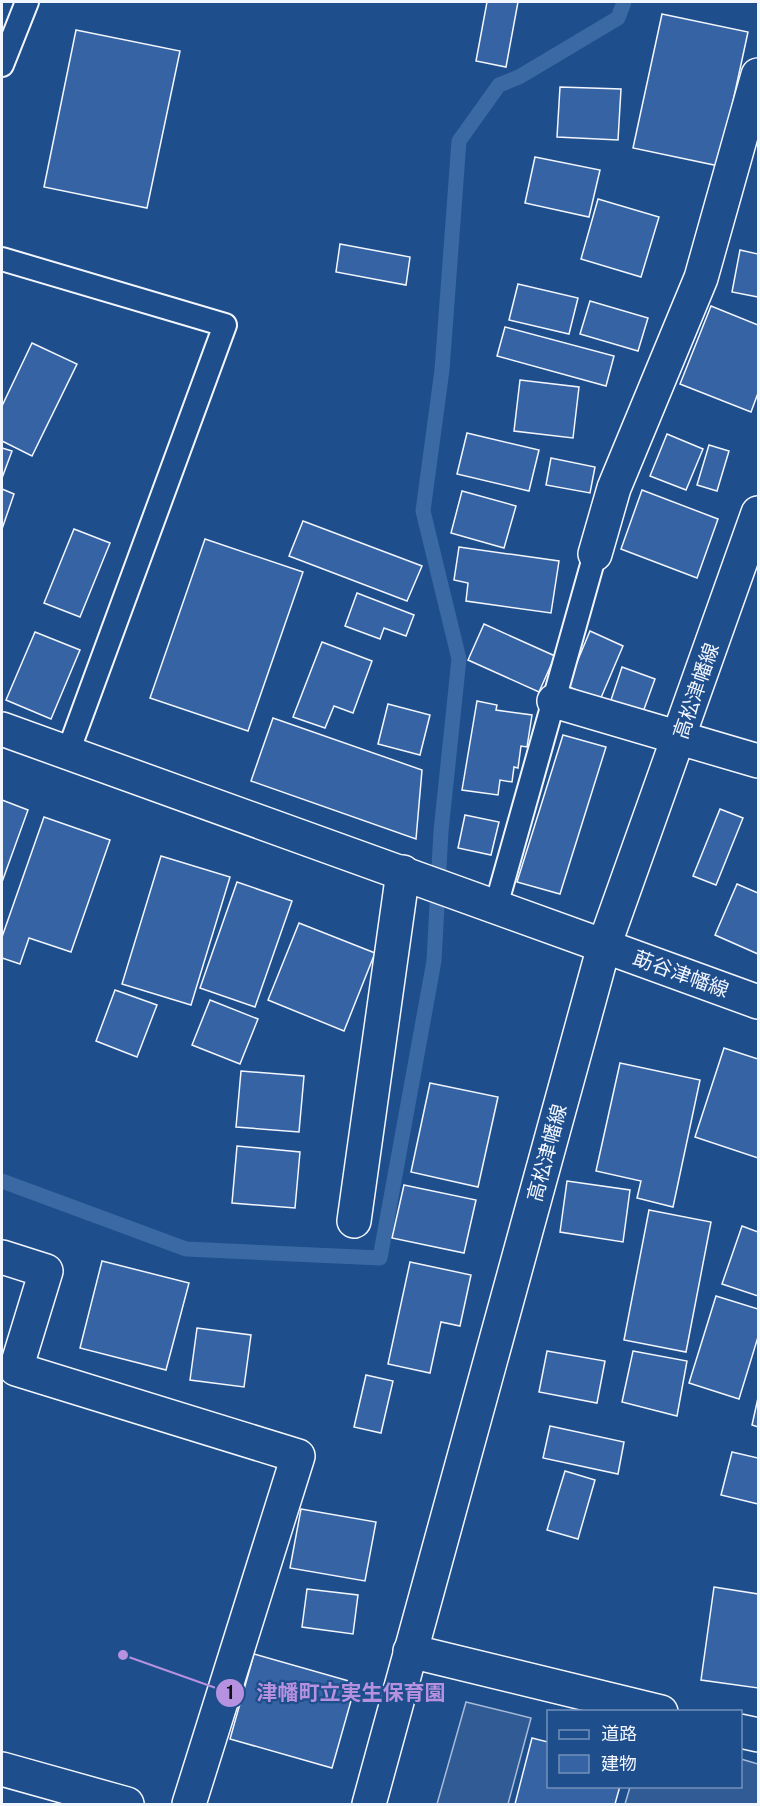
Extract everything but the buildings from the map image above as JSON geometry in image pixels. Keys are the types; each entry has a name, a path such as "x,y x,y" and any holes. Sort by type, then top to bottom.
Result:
{"street":[{"path":"595,554 614,488 701,278 759,75"},
{"name":"高松津幡線","path":"369,1804 604,946 759,513"},
{"path":"554,701 759,761"},
{"name":"莇谷津幡線","path":"2,729 460,892 759,1002"},
{"path":"354,1221 414,876"},
{"path":"2,1257 46,1271 16,1369 298,1456 189,1804"},
{"path":"410,1651 653,1710"},
{"path":"742,1731 759,1735"},
{"path":"2,1769 127,1804"}],"lane":[{"path":"2,65 27,2"},
{"path":"2,258 225,325 68,752"},
{"path":"496,906 595,554"}],"shaded area":[{"path":"466,1702 531,1718 508,1804 437,1804"},
{"path":"742,1759 758,1764 758,1804 625,1804 630,1788 742,1788"}],"waterway":[{"path":"2,1181 186,1249 380,1258 434,961 441,831 459,659 423,511 442,370 459,141 499,85 519,77 618,18 624,2"}],"place":[{"name":"津幡町立実生保育園","path":"123,1655"}]}
